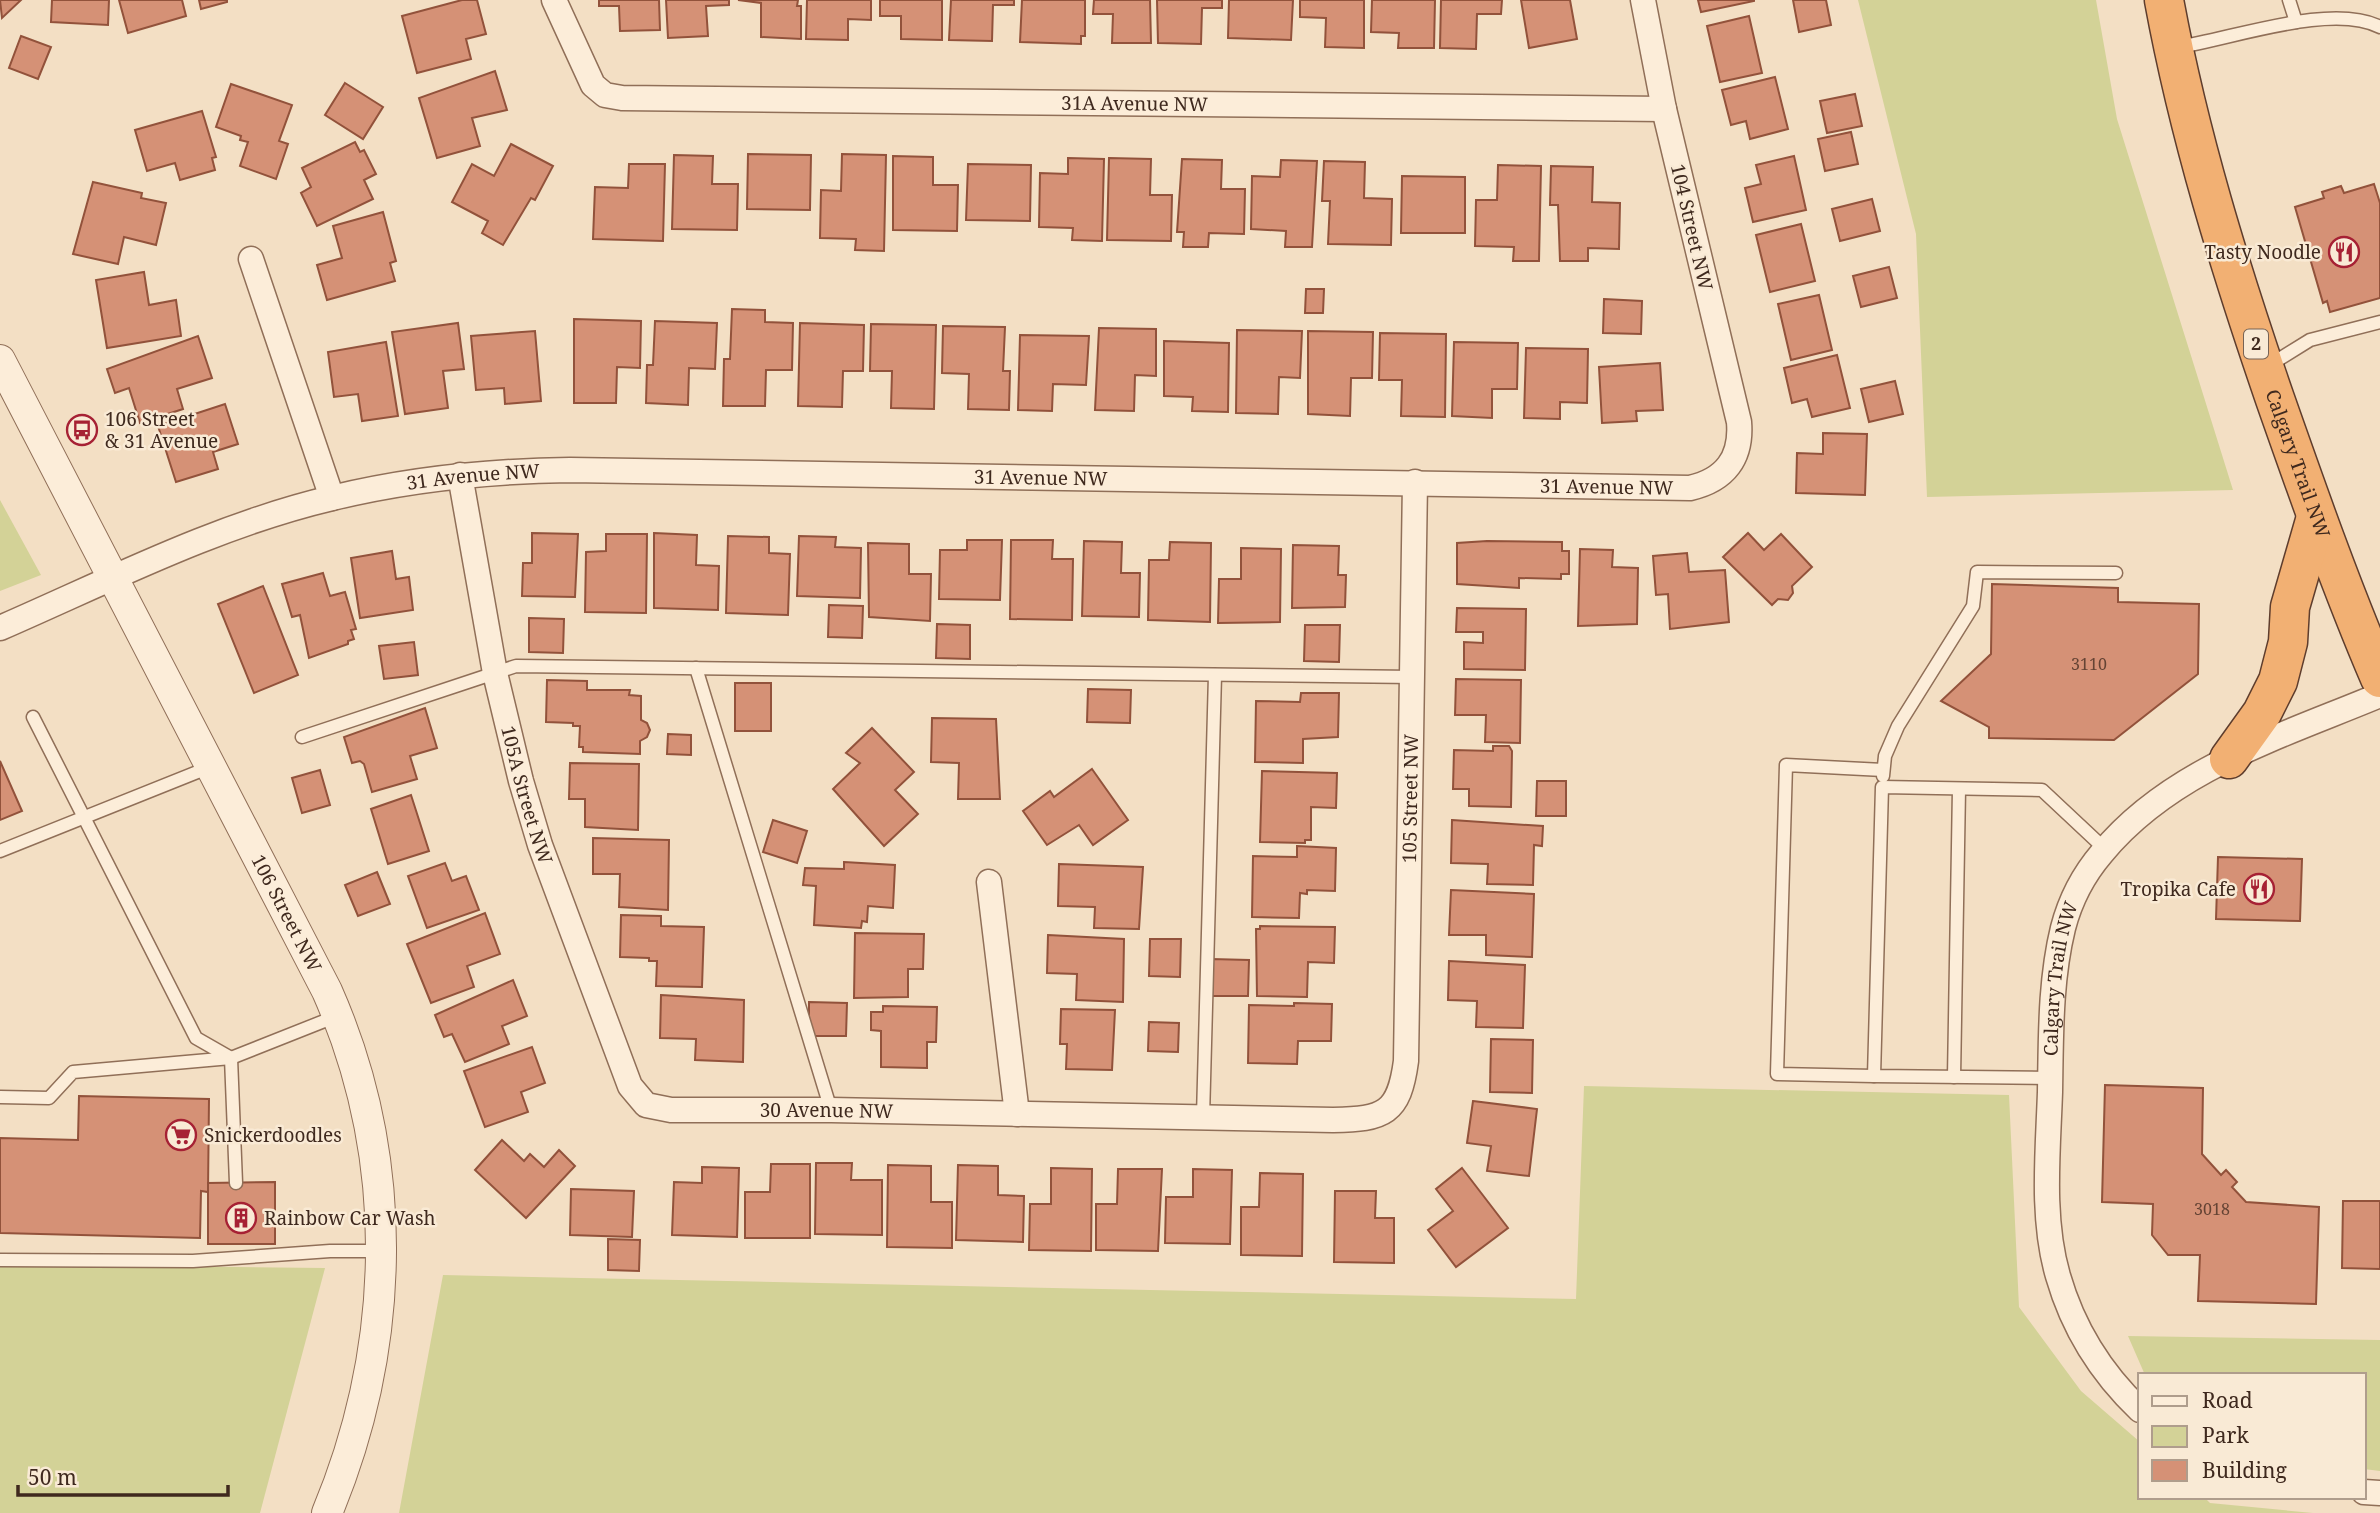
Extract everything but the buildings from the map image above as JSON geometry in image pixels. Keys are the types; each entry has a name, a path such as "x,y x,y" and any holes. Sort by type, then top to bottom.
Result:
{"highway":[{"name":"Calgary Trail NW","path":"2164,0 2172,48 2224,250 2316,517 2380,678"},
{"path":"2229,758 2262,713 2278,681 2288,642 2290,607 2316,517"}],"street":[{"name":"31A Avenue NW","path":"554,0 586,75 605,95 622,98 1664,110"},
{"name":"104 Street NW","path":"1643,0 1664,110 1739,422 1737,453"},
{"path":"251,259 331,498"},
{"name":"106 Street NW","path":"0,360 338,1016 360,1083 378,1180 383,1251 378,1326 364,1399 327,1513"},
{"name":"31 Avenue NW","path":"0,628 227,531 331,498 460,475 570,470 1690,488 1718,478 1730,466 1737,453"},
{"name":"105A Street NW","path":"460,475 495,673 507,728 540,845 622,1068 639,1100"},
{"name":"105 Street NW","path":"1389,1111 1399,1098 1406,1061 1415,482"},
{"name":"Calgary Trail NW","path":"2138,1408 2112,1384 2096,1360 2080,1333 2057,1275 2048,1207 2050,1078 2052,1006 2063,926 2075,894 2105,849 2142,811 2188,780 2229,758 2380,695"},
{"path":"989,882 1017,1114"},
{"name":"30 Avenue NW","path":"639,1100 646,1105 671,1110 831,1110 1343,1120 1373,1117 1389,1111"}],"lane":[{"path":"2289,0 2296,22"},
{"path":"2172,48 2327,18 2353,19 2380,27"},
{"path":"2265,369 2310,340 2380,322"},
{"path":"1874,1076 1883,770 1885,756 1898,726 1973,606 1977,572 2116,573"},
{"path":"302,737 516,666 1414,677"},
{"path":"696,668 831,1110"},
{"path":"1203,1116 1215,675"},
{"path":"33,717 196,1038 231,1058"},
{"path":"1883,770 1786,765 1777,1073 2050,1078"},
{"path":"0,851 210,766"},
{"path":"1882,787 2042,790 2105,849"},
{"path":"1954,1077 1959,789"},
{"path":"0,1097 49,1098 73,1072 231,1058 338,1016"},
{"path":"231,1058 236,1183"},
{"path":"237,1244 237,1258"},
{"path":"0,1260 193,1261 383,1251"}],"green space":[{"path":"1858,0 2096,0 2117,119 2233,490 1927,497 1916,234"},
{"path":"0,500 41,575 0,591"},
{"path":"1584,1086 2009,1095 2019,1307 2081,1391 2138,1440 2138,1499 2206,1499 2210,1503 2313,1513 399,1513 443,1275 1576,1299"},
{"path":"0,1264 325,1268 260,1513 0,1513"},
{"path":"2128,1336 2380,1340 2380,1471 2366,1469 2366,1373 2144,1373"}],"place":[{"name":"Tasty Noodle","path":"2344,252"},
{"name":"106 Street & 31 Avenue","path":"82,430"},
{"name":"Tropika Cafe","path":"2259,889"},
{"name":"Snickerdoodles","path":"181,1135"},
{"name":"Rainbow Car Wash","path":"241,1218"}]}
